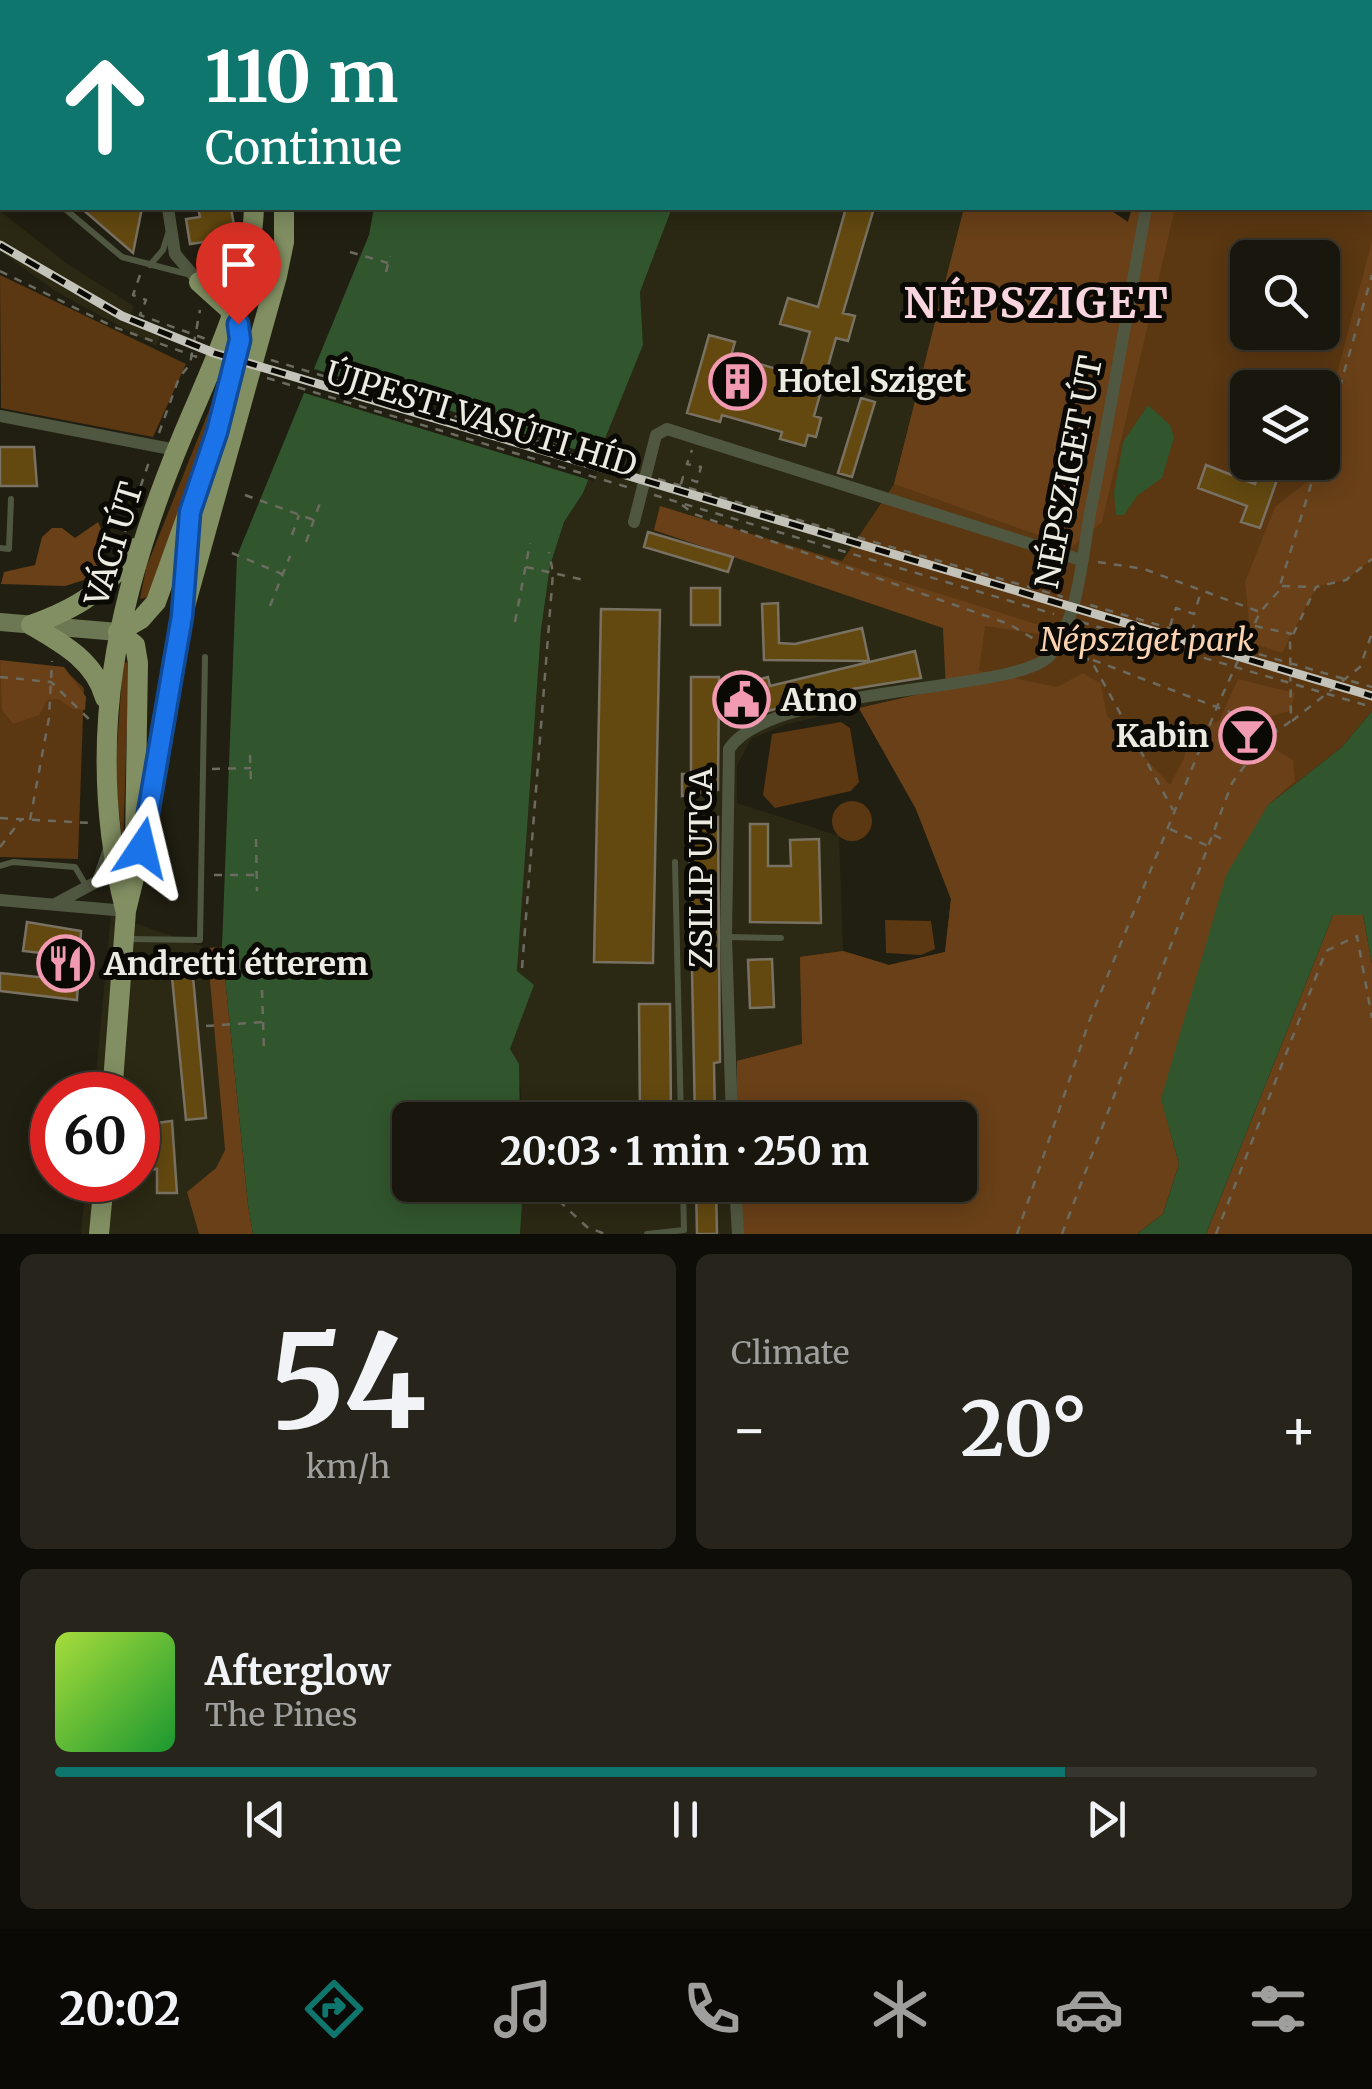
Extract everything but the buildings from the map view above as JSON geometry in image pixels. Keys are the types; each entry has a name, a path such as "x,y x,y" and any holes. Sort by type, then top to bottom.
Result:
{"main road":[{"name":"VÁCI ÚT","path":"126,911 109,846 100,715 144,534 233,314 248,263 254,210"},
{"name":"VÁCI ÚT","path":"114,1072 126,911 182,616 255,378 284,242 284,210"},
{"path":"200,282 226,276 248,263"},
{"path":"118,632 141,618 156,602 217,432 240,340 233,314 200,282"},
{"path":"217,432 255,378"},
{"path":"182,616 190,512"},
{"path":"31,625 86,602 101,591 144,534"},
{"path":"0,622 118,632 135,645 136,870"},
{"path":"31,625 83,660 99,679 100,715"},
{"path":"99,1234 102,1202"}],"street":[{"path":"168,210 168,227 176,254 200,282"},
{"name":"NÉPSZIGET ÚT","path":"1060,621 1082,560 1146,210"},
{"path":"0,416 176,450"},
{"path":"634,522 656,435 668,430 1082,560"},
{"path":"1052,654 1060,621"},
{"name":"ZSILIP UTCA","path":"731,1102 726,938 729,750 745,730 868,695 1027,669 1052,654"},
{"path":"55,904 88,888 103,874 109,846"},
{"path":"0,900 126,911"},
{"path":"736,1202 738,1234"}],"lane":[{"path":"66,210 122,257 200,282"},
{"path":"148,266 163,250 168,227"},
{"path":"0,548 9,549 10,498"},
{"path":"125,940 200,940 205,657"},
{"path":"0,866 12,862 75,867 88,888"},
{"path":"675,862 682,1102"},
{"path":"726,938 781,938"},
{"path":"647,1234 684,1230 683,1202"}],"path":[{"path":"350,252 388,263"},
{"path":"386,272 390,256"},
{"path":"0,271 114,328 202,358"},
{"path":"141,272 133,295 146,300 140,314 217,343"},
{"path":"1340,386 1372,275"},
{"path":"120,542 179,378 190,364 198,340 200,282"},
{"path":"272,360 680,486 1060,596"},
{"name":"ÚJPESTI VASÚTI HÍD","path":"255,378 676,502"},
{"path":"680,486 682,477 697,482 702,467 687,464 695,438"},
{"path":"1017,1234 1090,1019 1218,706 1260,612 1280,586 1312,480"},
{"path":"244,494 314,520"},
{"path":"306,542 320,500"},
{"path":"676,502 1060,621"},
{"path":"676,502 694,514 1009,624 1052,654 1092,660 1277,730"},
{"path":"292,536 299,514"},
{"path":"516,622 530,543"},
{"path":"522,968 553,572 548,552"},
{"path":"232,553 282,574"},
{"path":"270,606 290,556"},
{"path":"1280,586 1316,587 1346,580 1372,559"},
{"path":"1082,560 1144,570 1260,612"},
{"path":"526,566 588,581"},
{"path":"1292,721 1293,635 1316,587"},
{"path":"1170,628 1176,608 1194,614 1201,592"},
{"path":"1086,604 1372,687"},
{"path":"1190,634 1196,621"},
{"path":"1081,622 1372,707"},
{"path":"1254,626 1293,635"},
{"path":"1062,1234 1232,782 1262,742 1360,667 1372,633"},
{"path":"1092,660 1174,812"},
{"path":"30,820 39,787 52,661"},
{"path":"0,676 51,682 100,715"},
{"path":"250,755 252,783"},
{"path":"207,769 251,768"},
{"path":"0,818 91,823"},
{"path":"0,847 22,819"},
{"path":"1168,828 1208,846"},
{"path":"1212,834 1222,839"},
{"path":"256,839 257,891"},
{"path":"202,874 257,875"},
{"path":"1216,1234 1326,952 1357,936 1372,1018"},
{"path":"262,990 264,1051"},
{"path":"206,1026 263,1022"},
{"path":"560,1202 588,1227 605,1234"}],"shaded area":[{"path":"374,210 671,210 640,292 643,345 583,493 564,522 550,566 541,630 517,971 534,985 510,1049 519,1064 520,1102 392,1102 392,1202 521,1202 520,1234 253,1234 222,947 237,556 369,235"},
{"path":"671,210 963,210 894,484 842,561 660,506 654,529 943,628 946,688 787,724 751,739 737,766 737,803 839,836 843,951 800,958 802,1045 753,1102 521,1102 510,1049 534,985 517,972 541,630 550,566 564,522 583,493 643,345 640,292"},
{"path":"963,210 1110,210 1128,222 1131,210 1175,210 1102,522 1072,547 894,484"},
{"path":"0,211 69,265 134,306 130,316 163,328 156,346 55,291 0,251"},
{"path":"1372,241 1372,559 1346,580 1316,587 1282,653 1251,643 1245,582 1275,507 1308,480 1340,480 1338,370"},
{"path":"1148,405 1170,425 1174,437 1162,478 1138,495 1124,515 1116,515 1114,493 1123,442"},
{"path":"660,506 1049,628 1046,635 985,626 979,671 1057,687 1083,673 1101,684 1107,716 1170,785 1184,758 1189,730 1219,721 1238,679 1295,693 1290,711 1249,722 1227,747 1248,756 1273,748 1293,760 1295,781 1268,805 1161,1098 1179,1164 1163,1214 1137,1234 738,1234 737,1202 977,1202 977,1102 737,1102 737,1061 802,1044 800,957 843,951 889,965 945,952 951,899 916,809 859,708 946,688 943,628 654,530"},
{"path":"98,522 108,544 97,576 65,586 1,584 4,572 35,565 42,537 52,528 62,528 75,538"},
{"path":"0,660 64,667 86,697 85,710 73,709 58,699 47,700 39,715 13,724 2,710"},
{"path":"1372,711 1372,964 1363,915 1333,915 1206,1234 1137,1234 1163,1214 1179,1164 1161,1099 1226,875 1268,805 1342,747"},
{"path":"111,915 207,948 225,1150 216,1168 188,1192 199,1234 81,1234 84,1202 160,1202 160,1072 96,1072"},
{"path":"1333,915 1363,915 1372,964 1372,1234 1206,1234"},
{"path":"222,947 253,1234 199,1234 187,1192 216,1168 225,1150 207,948"},
{"path":"521,1202 737,1202 738,1234 520,1234"}],"green space":[{"name":"Népsziget park","path":"963,210 1110,210 1128,222 1131,210 1372,210 1372,711 1342,747 1268,805 1137,1234 977,1190 977,1102 892,1102 737,1061 802,1044 800,957 843,951 889,965 945,952 951,899 916,809 859,708 946,688 943,628 654,530 660,506 842,561 894,484"},
{"path":"0,275 186,364 153,437 1,408"},
{"path":"218,388 200,465 152,596 140,599 146,568"},
{"path":"123,662 129,663 123,848 115,774"},
{"path":"0,664 66,671 84,688 78,859 0,857"},
{"path":"841,722 850,728 859,782 851,791 775,808 763,795 772,734"},
{"path":"852,801 866,807 872,821 866,835 852,841 838,835 832,821 838,807"},
{"path":"885,920 931,921 935,949 921,955 886,953"}],"pier":[{"path":"308,367 603,458 593,481 298,391"}],"railway":[{"path":"0,245 122,316 214,353 1372,696"}],"place":[{"name":"Hotel Sziget","path":"738,381"},
{"name":"Atno","path":"742,700"},
{"name":"Kabin","path":"1248,736"},
{"name":"Andretti étterem","path":"65,964"}],"district":[{"name":"NÉPSZIGET","path":"1037,303"}],"route":[{"path":"142,848 182,616 190,512 217,432 240,340 238,324"}]}
